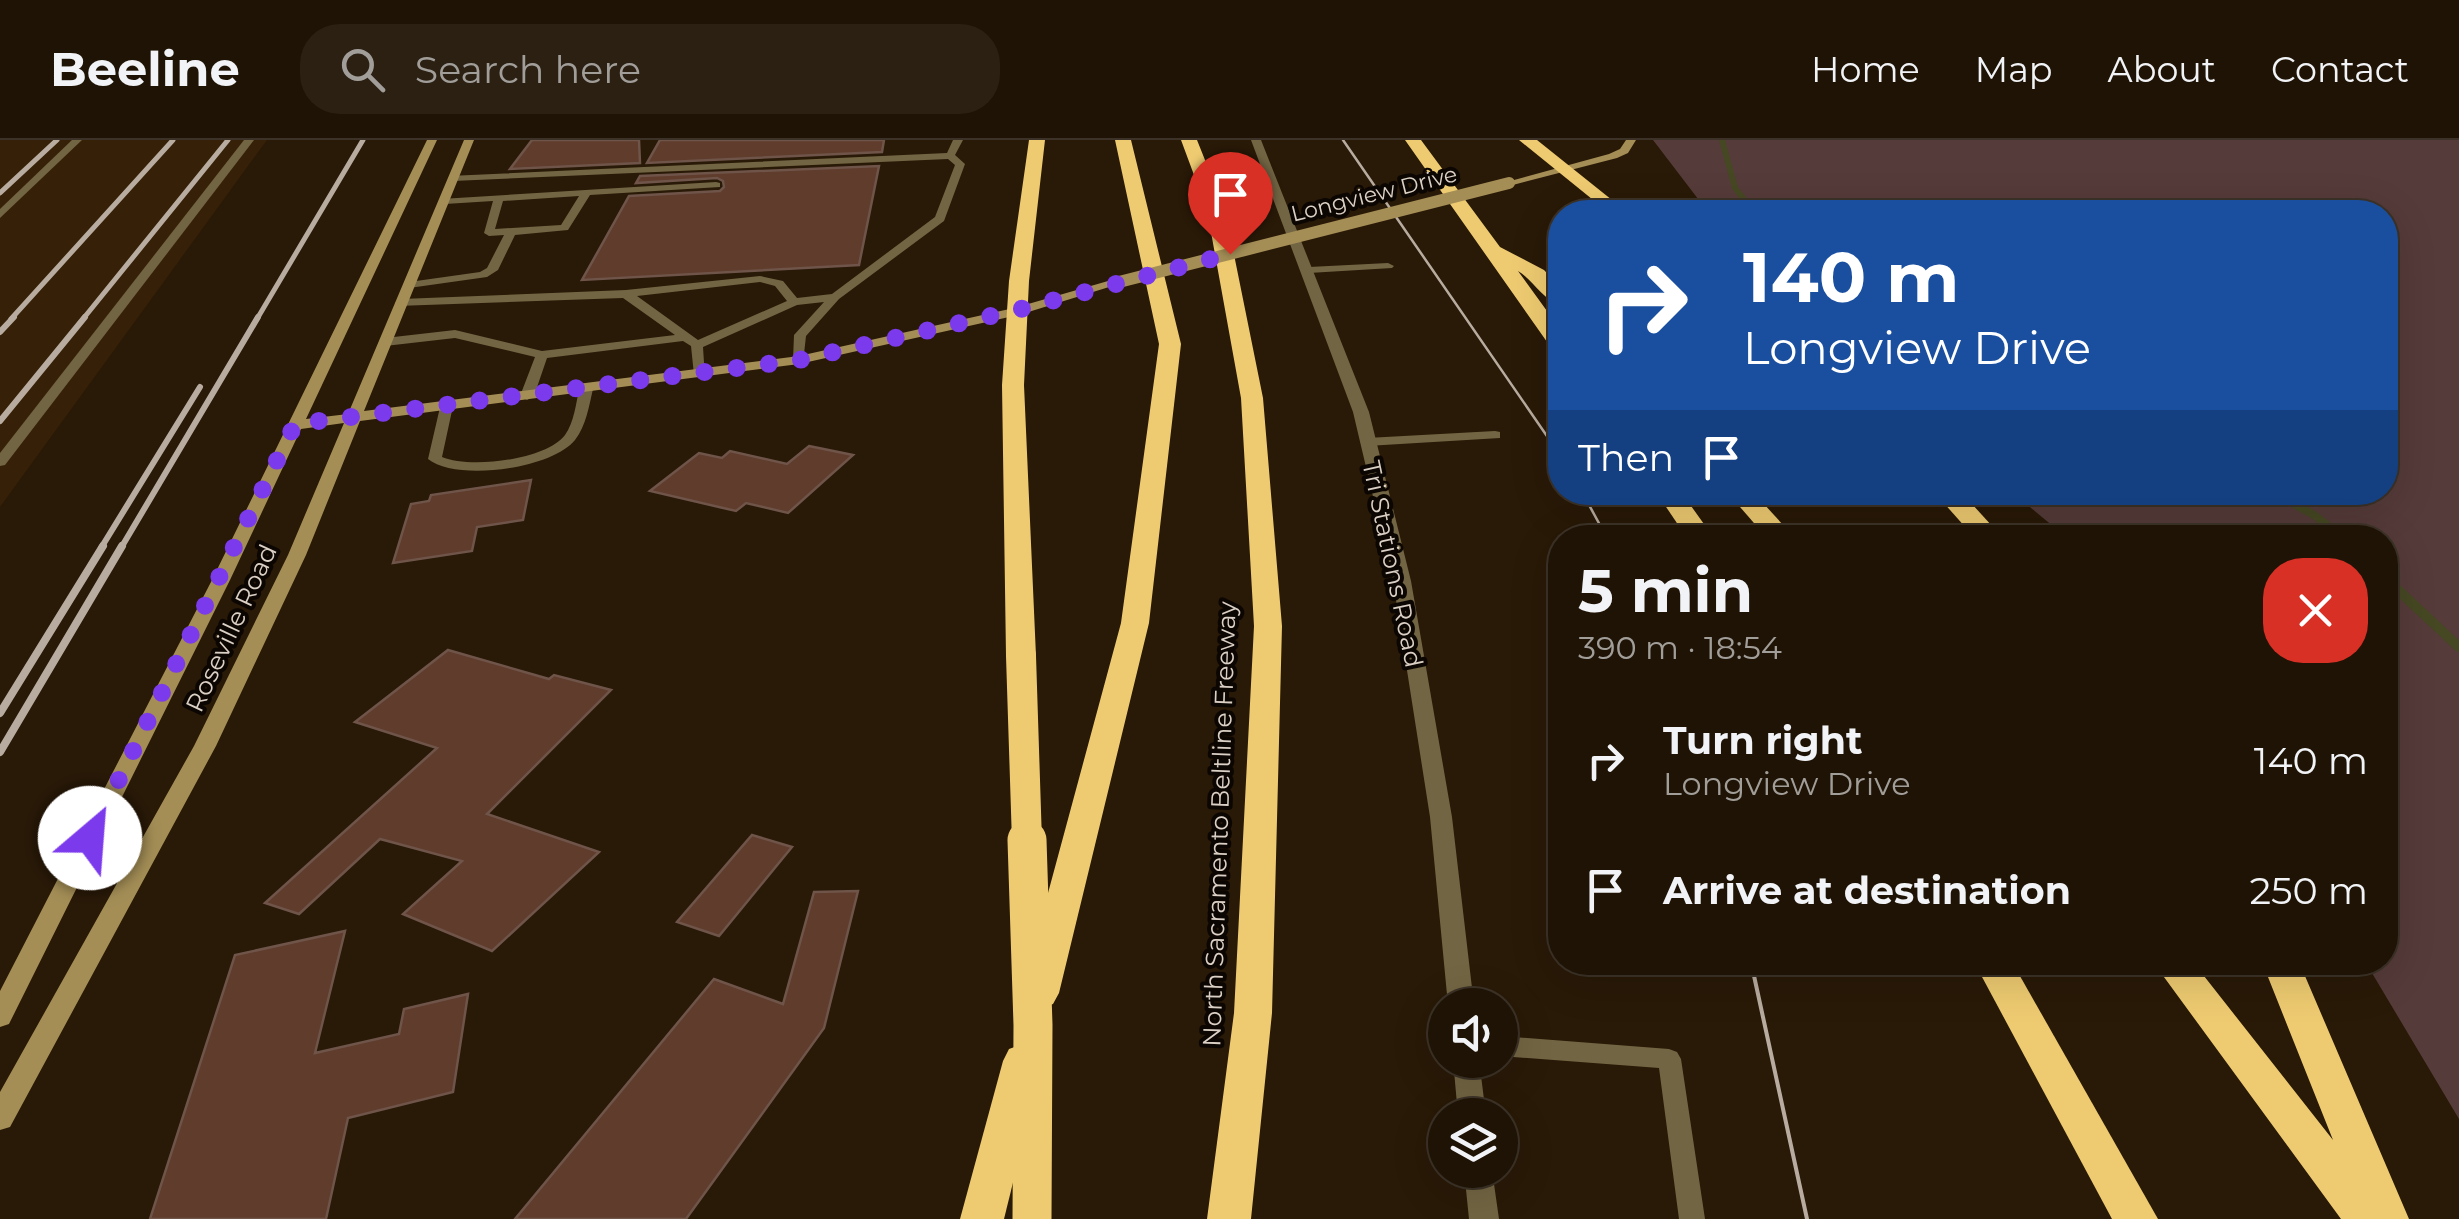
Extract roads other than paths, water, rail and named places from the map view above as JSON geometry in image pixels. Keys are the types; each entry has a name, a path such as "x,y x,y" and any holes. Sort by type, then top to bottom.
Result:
{"highway":[{"path":"1032,1219 1032,1026 1013,385 1017,310 1037,140"},
{"path":"982,1219 1135,623 1170,344 1123,140"},
{"name":"North Sacramento Beltline Freeway","path":"1190,140 1216,210 1252,398 1268,626 1253,1013 1229,1219"},
{"path":"1412,140 1548,328"},
{"path":"1528,140 1604,200"},
{"path":"1490,248 1537,274 1548,286"},
{"path":"1751,505 1770,525"},
{"path":"1958,505 1978,525"},
{"path":"1999,975 2136,1219"},
{"path":"2181,975 2368,1219"},
{"path":"2285,975 2387,1219"}],"main road":[{"name":"Roseville Road","path":"0,1016 432,140"},
{"name":"Roseville Road","path":"0,1118 205,746 297,555 469,140"},
{"name":"Longview Drive","path":"295,424 799,360 1017,310 1509,184 1613,156 1624,151 1631,140"}],"street":[{"name":"Tri Stations Road","path":"1256,140 1360,412 1402,582 1441,816 1458,988"},
{"path":"1480,1188 1484,1219"}],"lane":[{"path":"0,215 77,140"},
{"path":"0,462 249,140"},
{"path":"950,156 958,140"},
{"path":"454,178 950,156 960,164 940,220 835,297 800,335 799,360"},
{"path":"445,202 716,185"},
{"path":"499,197 490,232 564,228 587,192"},
{"path":"409,285 482,276 492,270 511,231"},
{"path":"1308,270 1388,266"},
{"path":"401,303 626,294 760,279 779,283 794,302"},
{"path":"626,294 691,341 700,375"},
{"path":"385,342 456,334 542,355 691,341 794,302 835,297"},
{"path":"456,334 473,300"},
{"path":"528,396 542,355"},
{"path":"446,406 434,459 442,466 460,468 538,458 567,443 580,417 586,388"},
{"path":"1366,442 1495,435"},
{"path":"1518,1047 1669,1059 1692,1219"}],"waterway":[{"path":"1722,140 1735,188 1744,200"},
{"path":"2296,505 2327,525"},
{"path":"2398,590 2459,647"}],"tram line":[{"path":"1343,140 1548,438"},
{"path":"1589,505 1600,525"},
{"path":"1754,975 1807,1219"}],"railway":[{"path":"0,193 57,140"},
{"path":"11,319 173,140"},
{"path":"83,319 228,140"},
{"path":"257,319 363,140"},
{"path":"0,332 14,317"},
{"path":"0,421 85,317"},
{"path":"121,548 258,317"},
{"path":"101,548 200,387"},
{"path":"0,713 103,546"},
{"path":"0,752 122,546"}]}
